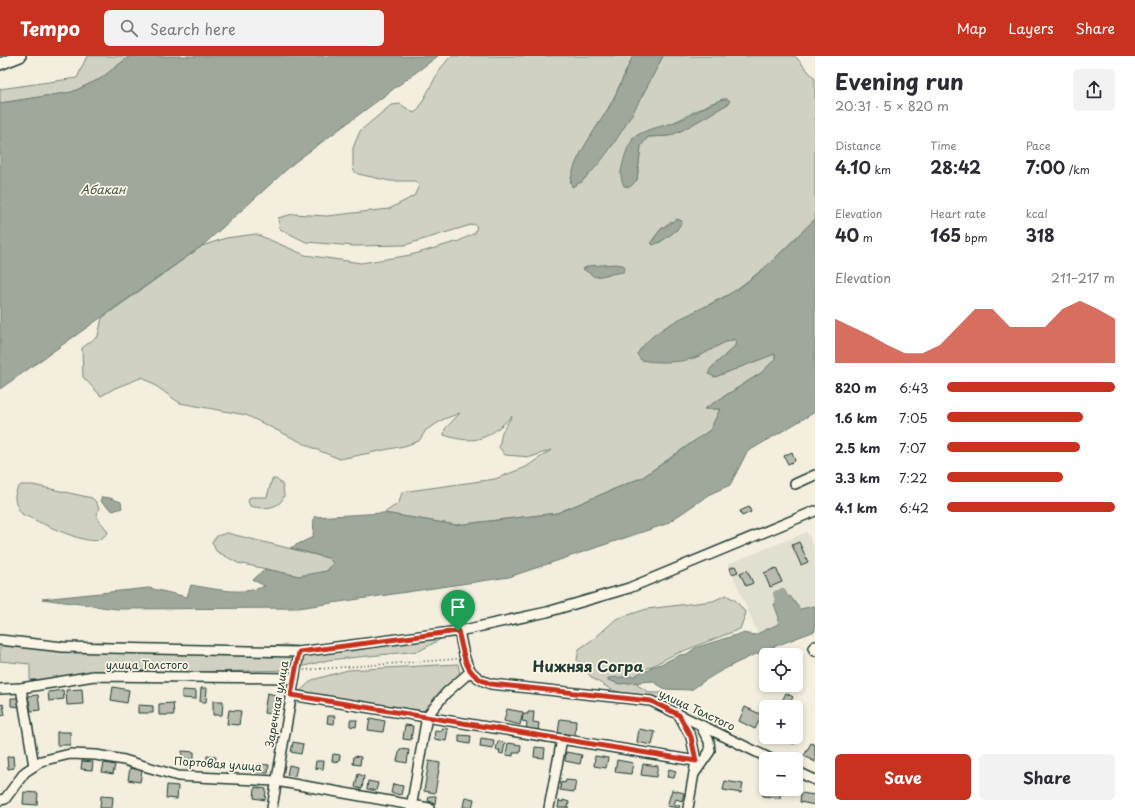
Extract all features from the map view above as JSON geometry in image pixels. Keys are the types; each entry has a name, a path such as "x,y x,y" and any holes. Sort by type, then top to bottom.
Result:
{"main road":[{"path":"0,64 20,56"}],"street":[{"path":"795,484 815,475"},
{"path":"0,640 63,648 299,652 458,631 547,612 629,588 815,511"},
{"path":"411,806 427,716 446,693 470,672 458,631"},
{"path":"815,646 813,648 815,651"},
{"name":"Заречная улица","path":"272,808 299,652"},
{"name":"улица Толстого","path":"470,672 479,680 491,684 651,701 759,753"},
{"name":"улица Толстого","path":"0,689 21,688 94,676 295,674"},
{"path":"21,688 34,766"},
{"path":"291,695 696,761"},
{"path":"679,715 691,737 696,761 688,808"},
{"path":"694,774 710,751 709,741 700,725"},
{"path":"549,808 562,739"},
{"name":"Портовая улица","path":"0,800 5,799 25,772 41,761 70,754 96,755 124,760 178,776 276,781 429,808"},
{"path":"803,774 815,780"}],"path":[{"path":"295,674 465,659"}],"shaded area":[{"path":"87,56 130,56 100,79 72,92 0,103 0,89 77,78"},
{"path":"451,56 633,56 606,113 577,161 570,182 581,183 594,169 616,138 636,106 663,56 795,56 815,79 815,219 767,266 733,292 666,327 694,358 724,342 737,339 735,346 711,368 715,377 775,353 775,359 761,373 705,409 720,409 710,430 643,477 557,513 456,525 384,513 399,503 402,492 495,479 526,467 551,450 531,457 505,455 499,447 502,432 512,416 496,430 482,438 465,440 444,435 445,429 460,413 444,419 426,430 419,441 404,446 340,459 315,449 246,415 180,403 143,377 115,388 101,396 83,377 82,348 98,336 102,318 202,246 226,238 256,234 305,255 361,263 411,255 459,241 475,233 477,226 474,224 405,245 354,246 306,242 280,229 278,218 293,214 327,216 389,209 414,196 419,186 415,181 390,181 358,174 354,171 353,148 360,131 391,105 400,104 414,113 418,110 440,69","holes":["723,99 728,104 669,136 648,137 641,146 637,180 632,138 646,131 670,124 709,104","671,221 678,229 659,243 651,242 661,229"]},
{"path":"272,479 276,479 282,484 284,496 282,501 274,506 264,508 250,506 248,501 250,497 267,497"},
{"path":"21,485 33,485 92,498 99,508 97,516 98,519 108,533 98,540 92,541 82,539 22,514 17,507 15,499 16,492"},
{"path":"807,532 815,551 815,606 800,609 790,596 774,603 779,618 778,624 758,634 728,564"},
{"path":"227,533 328,558 333,563 327,571 299,576 238,563 216,551 212,542 217,536"},
{"path":"726,595 735,600 746,613 740,629 673,655 642,671 637,685 651,693 663,693 669,697 670,706 612,690 592,678 577,660 579,649 595,638 616,619 647,609 713,601"},
{"path":"442,633 441,639 419,651 328,660 289,670 125,674 30,680 30,664 0,661 0,637 61,644 101,642 242,649 284,645 319,648 331,642"},
{"path":"458,664 460,675 424,711 299,692 312,680 348,670"}],"water":[{"name":"Абакан","path":"130,56 438,56 295,162 202,246 0,389 0,103 72,92 100,79"},
{"path":"633,56 663,56 624,128 611,148 598,165 585,178 572,187 571,179 579,157 611,104"},
{"path":"723,99 728,99 730,101 728,104 683,130 669,136 648,137 641,146 637,180 630,187 624,186 621,179 621,170 628,147 633,139 647,130 685,118 708,105"},
{"path":"677,219 682,221 674,232 656,244 653,245 651,243 661,229"},
{"path":"815,219 815,412 747,452 730,485 710,494 666,524 509,577 298,608 117,609 42,599 149,588 187,597 191,585 228,591 247,591 265,586 253,580 265,569 299,576 327,571 333,563 328,558 290,548 313,537 314,517 384,513 456,525 557,513 643,477 710,430 720,409 704,409 761,373 775,359 775,354 715,377 708,374 711,368 735,346 736,339 730,340 699,356 682,361 647,361 641,360 637,354 656,333 668,325 721,299 755,276"},
{"path":"615,264 623,265 625,268 623,272 595,277 583,269 588,266"},
{"path":"102,497 121,502 122,508 113,511 100,501"},
{"path":"790,596 800,609 815,606 815,631 772,648 759,648 759,654 705,680 691,690 665,689 652,681 619,684 608,680 608,678 635,676 643,670 648,671 651,667 680,655 687,654 695,648 742,633 755,635 778,624 779,618 774,604"}],"building":[{"path":"792,452 795,461 788,464 784,456"},
{"path":"749,507 751,512 742,516 740,511"},
{"path":"799,542 808,562 801,565 792,545"},
{"path":"735,566 738,572 732,574 730,568"},
{"path":"776,568 782,582 770,587 764,573"},
{"path":"747,570 753,583 746,586 740,573"},
{"path":"113,687 129,690 127,703 111,700"},
{"path":"201,688 207,688 206,702 200,702"},
{"path":"82,689 83,704 67,705 66,690"},
{"path":"63,690 64,699 49,701 48,692"},
{"path":"182,690 196,691 196,699 182,698"},
{"path":"267,693 276,695 273,714 264,713"},
{"path":"786,693 793,697 792,700 782,700"},
{"path":"38,695 40,710 31,711 28,696"},
{"path":"11,698 21,698 21,707 11,706"},
{"path":"213,701 223,701 222,715 213,715"},
{"path":"173,703 174,715 159,715 159,704"},
{"path":"3,704 5,715 0,716 0,705"},
{"path":"138,705 153,706 153,713 138,713"},
{"path":"745,707 759,714 759,721 755,729 739,721"},
{"path":"507,709 523,712 520,725 504,721"},
{"path":"229,710 241,711 239,725 227,724"},
{"path":"528,712 534,712 533,722 539,723 538,731 526,730 527,722 522,721 523,714 528,714"},
{"path":"328,716 335,716 334,724 327,723"},
{"path":"370,718 385,721 383,732 368,730"},
{"path":"560,719 576,721 575,735 558,733"},
{"path":"350,720 357,720 356,727 350,726"},
{"path":"405,725 413,726 411,740 403,739"},
{"path":"442,728 448,729 446,741 434,739 435,730 442,731"},
{"path":"639,729 655,732 652,745 637,742"},
{"path":"57,732 70,732 70,745 57,745"},
{"path":"459,735 471,736 470,744 459,742"},
{"path":"481,738 494,740 493,749 480,747"},
{"path":"498,741 505,743 503,754 499,753 500,750 496,750"},
{"path":"293,742 303,744 301,754 291,752"},
{"path":"508,743 521,745 520,753 513,753 513,756 506,755"},
{"path":"811,743 815,745 815,762 804,756"},
{"path":"535,747 545,748 544,758 534,757"},
{"path":"400,749 409,750 407,763 397,761"},
{"path":"182,751 194,752 194,760 182,760"},
{"path":"566,752 582,755 580,764 565,761"},
{"path":"333,754 340,755 339,762 332,761"},
{"path":"13,756 14,768 8,769 7,757"},
{"path":"207,756 216,757 215,764 206,763"},
{"path":"354,756 361,757 360,765 353,764"},
{"path":"595,756 608,758 606,768 594,766"},
{"path":"617,760 633,763 631,774 615,772"},
{"path":"82,761 93,762 92,770 81,769"},
{"path":"316,761 324,761 323,769 315,768"},
{"path":"429,761 440,763 435,793 424,791"},
{"path":"104,763 115,765 113,774 102,772"},
{"path":"258,764 269,765 268,773 257,772"},
{"path":"643,764 658,766 656,777 641,775"},
{"path":"289,765 297,767 295,776 287,775"},
{"path":"130,768 142,770 140,782 128,780"},
{"path":"669,769 676,771 674,778 667,777"},
{"path":"358,774 364,776 362,789 355,787"},
{"path":"566,780 576,781 574,792 560,790 561,782 565,783"},
{"path":"368,781 378,783 376,791 367,789"},
{"path":"725,781 743,784 741,793 723,790"},
{"path":"393,784 403,786 401,795 391,793"},
{"path":"167,785 178,786 177,799 166,798"},
{"path":"255,787 266,789 265,800 254,798"},
{"path":"672,790 684,793 682,801 676,799 674,804 680,806 679,808 667,806"},
{"path":"24,792 38,793 37,805 23,804"},
{"path":"803,793 815,795 815,805 800,802 801,796 803,796"},
{"path":"101,796 113,797 112,808 100,808"},
{"path":"429,796 436,796 435,804 428,801"},
{"path":"763,796 780,796 780,798"},
{"path":"465,797 474,799 472,808 463,807"},
{"path":"563,800 569,802 568,808 558,808 559,801 563,802"}],"waterway":[{"path":"782,592 785,598"},
{"path":"777,594 779,601"}],"district":[{"name":"Нижняя Согра","path":"588,667"}],"route":[{"path":"458,631 470,672 479,680 491,684 651,701 679,715 691,737 696,761 291,695 299,652 458,631"}]}
